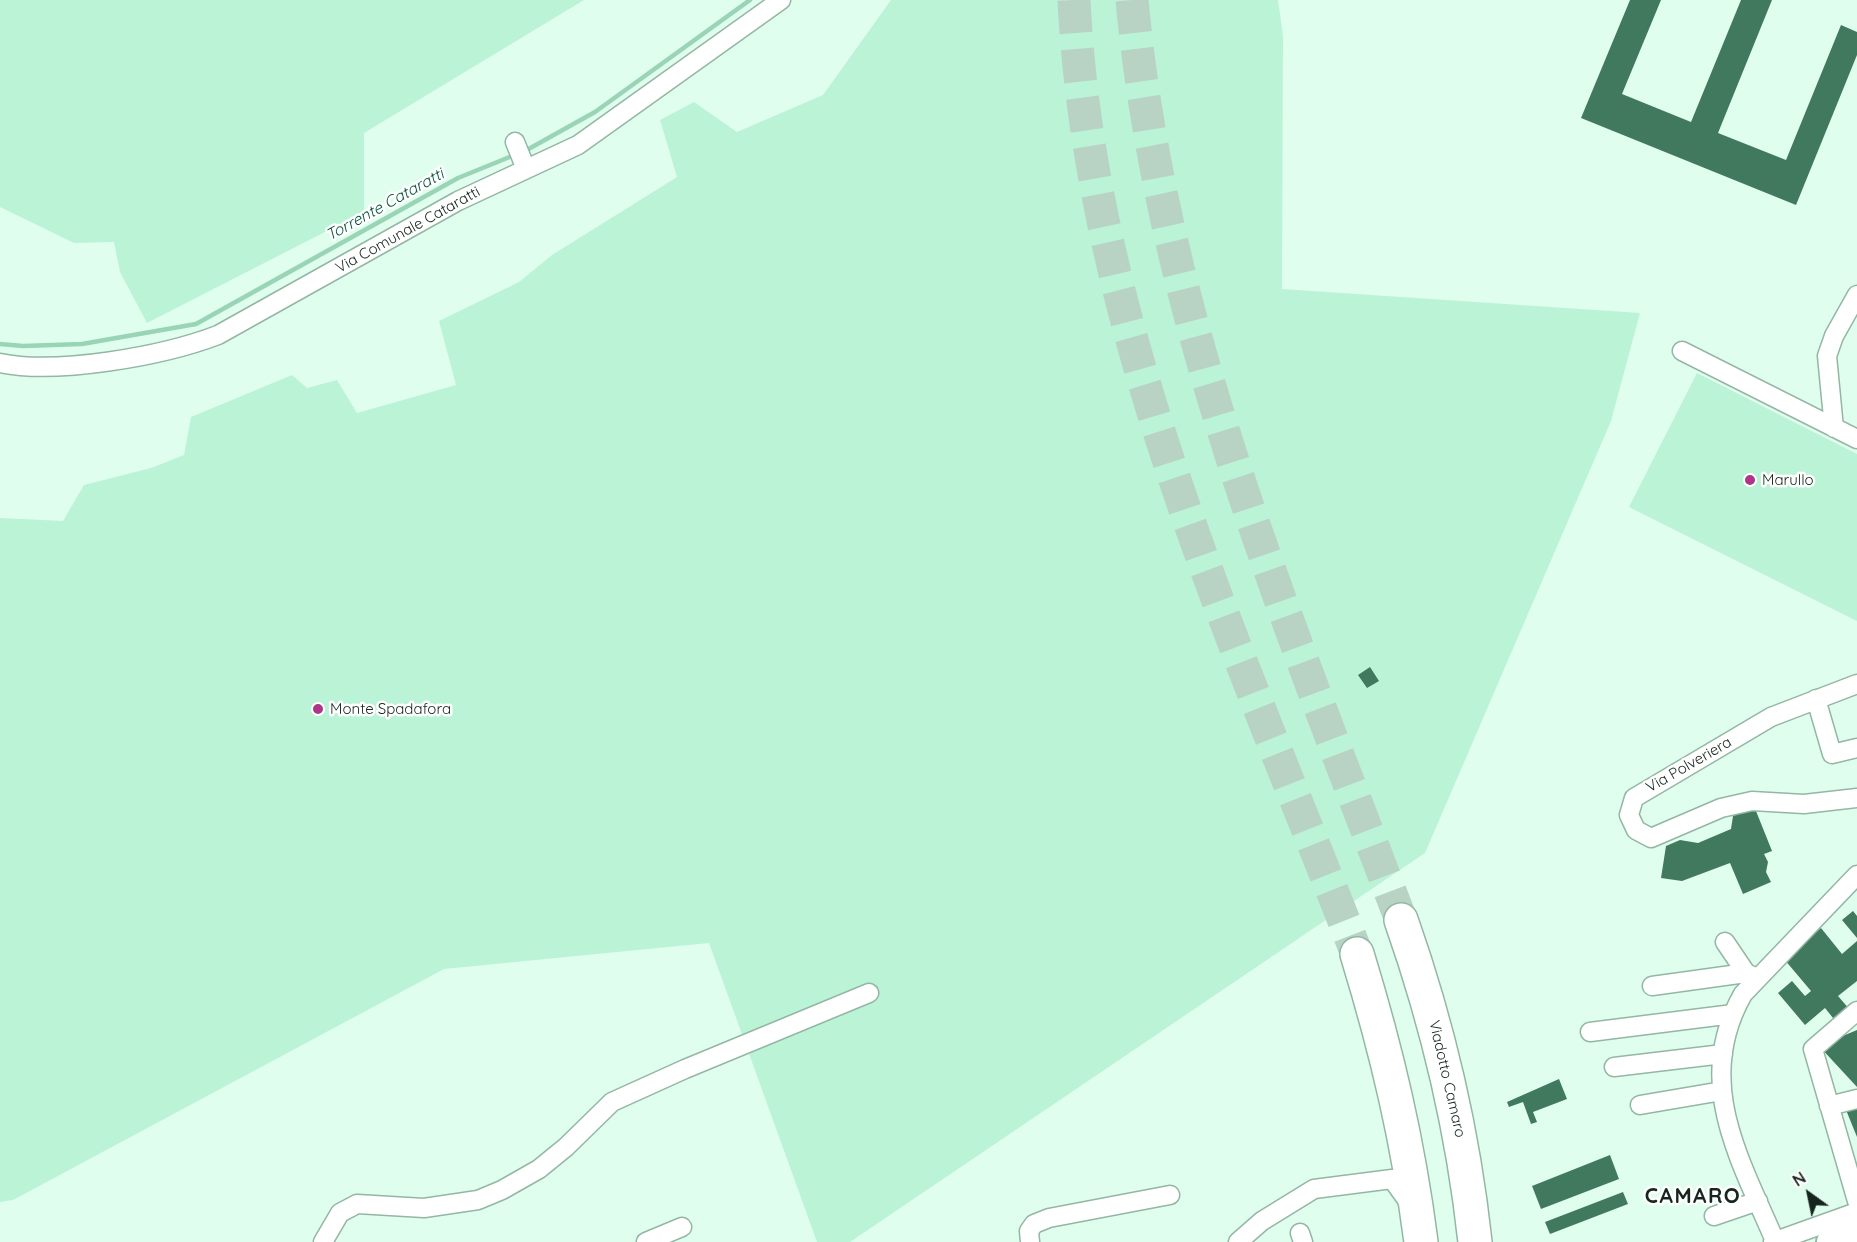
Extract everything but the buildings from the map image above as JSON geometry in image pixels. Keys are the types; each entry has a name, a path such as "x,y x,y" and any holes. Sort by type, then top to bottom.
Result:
{"highway":[{"name":"Viadotto Camaro","path":"1401,920 1442,1048 1466,1168 1475,1242"},
{"path":"1357,954 1380,1027 1398,1101 1419,1242"}],"main road":[{"path":"1831,1242 1857,1233"}],"street":[{"name":"Via Comunale Cataratti","path":"0,363 45,368 163,353 218,335 458,201 578,145 780,0"},
{"path":"514,142 526,169"},
{"path":"1834,428 1827,356 1834,336 1857,295"},
{"path":"1682,351 1857,439"},
{"name":"Via Polveriera","path":"1857,684 1771,717 1634,798 1629,808 1631,821 1643,836 1651,838 1721,808 1752,801 1804,804 1857,798"},
{"path":"1815,699 1832,754 1857,748"},
{"path":"1857,875 1751,975 1733,1014 1723,1054 1722,1091 1728,1129 1774,1242 1857,1212"},
{"path":"1725,942 1751,975"},
{"path":"1652,986 1751,975"},
{"path":"323,1242 340,1213 357,1204 424,1208 478,1200 502,1190 539,1169 566,1147 612,1102 868,993"},
{"path":"1857,1011 1813,1049 1857,1201"},
{"path":"1590,1032 1733,1014"},
{"path":"1614,1067 1723,1054"},
{"path":"1640,1105 1722,1091"},
{"path":"1828,1106 1857,1099"},
{"path":"1238,1242 1262,1221 1314,1188 1392,1179 1409,1201 1419,1242"},
{"path":"1030,1242 1029,1231 1034,1224 1049,1218 1170,1195"},
{"path":"1714,1216 1758,1201"},
{"path":"646,1242 682,1227"}],"green space":[{"path":"0,0 584,0 364,133 364,212 147,323 120,272 114,242 74,243 0,207"},
{"path":"891,0 1278,0 1283,36 1282,289 1640,313 1611,421 1425,853 850,1242 817,1242 709,943 444,969 13,1200 0,1202 0,518 63,521 84,485 151,468 184,455 191,417 292,375 307,388 337,380 357,413 456,385 439,321 519,282 552,255 677,177 660,120 694,102 737,132 823,95"},
{"name":"Marullo","path":"1697,373 1857,454 1857,621 1629,507"}],"waterway":[{"name":"Torrente Cataratti","path":"525,151 595,112 750,0"},
{"name":"Torrente Cataratti","path":"0,344 23,346 82,344 196,324 458,178 517,154"}],"tunnel":[{"path":"1074,0 1086,123 1108,245 1139,367 1177,487 1220,606 1357,954"},
{"path":"1132,0 1148,120 1171,238 1201,354 1235,469 1274,582 1401,920"}],"place":[{"name":"Marullo","path":"1750,480"},
{"name":"Monte Spadafora","path":"318,709"}],"district":[{"name":"CAMARO","path":"1693,1197"}]}
